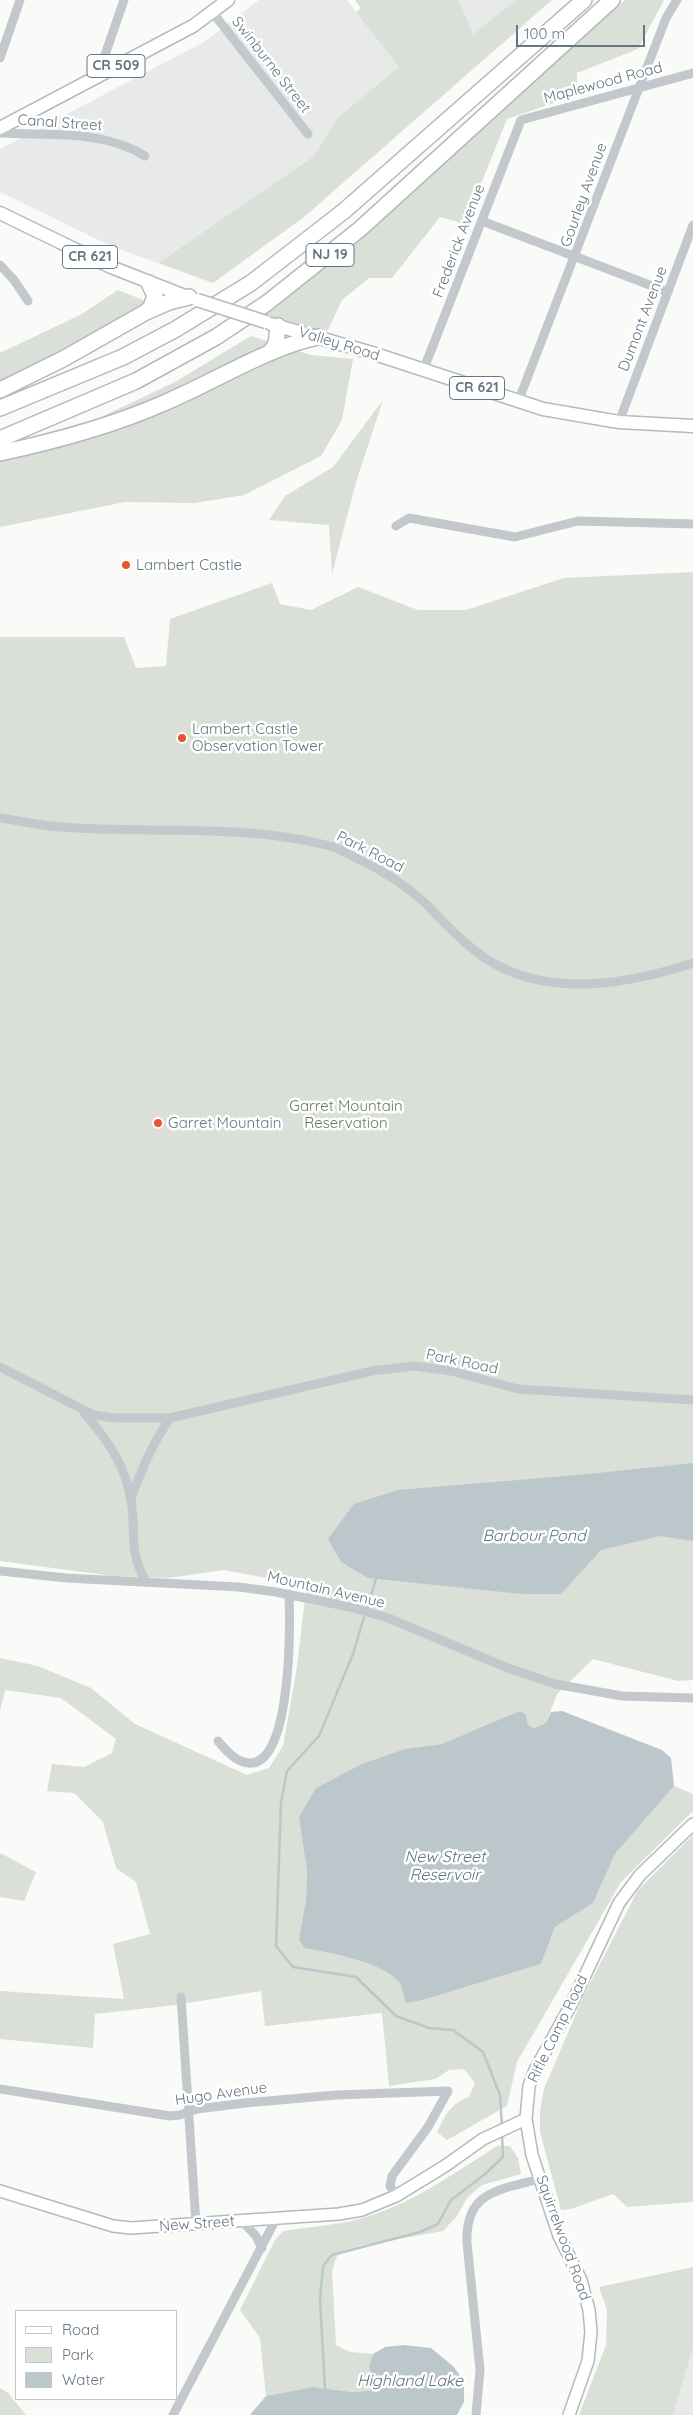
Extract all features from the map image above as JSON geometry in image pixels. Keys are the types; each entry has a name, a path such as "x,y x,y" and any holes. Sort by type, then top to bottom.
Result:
{"highway":[{"name":"NJ 19","path":"0,408 124,357 176,329 259,277 351,204 584,0"},
{"name":"NJ 19","path":"0,439 136,382 207,342 267,303 353,236 612,0"},
{"path":"146,312 151,307 155,296 149,283"},
{"path":"0,390 63,359 146,312 169,302 193,299"},
{"path":"270,353 276,344 272,324"},
{"path":"0,453 39,445 120,421 185,394 270,353 299,341 318,337"}],"main road":[{"name":"CR 509","path":"0,128 182,32 213,13 227,0"},
{"name":"Valley Road","path":"0,213 149,283 193,299 318,337 518,402 544,409 619,422 693,426"}],"street":[{"path":"0,58 20,0"},
{"path":"98,75 124,0"},
{"name":"Gourley Avenue","path":"518,402 576,257 666,18 677,0"},
{"name":"Swinburne Street","path":"213,13 308,134"},
{"name":"Maplewood Road","path":"521,120 693,72"},
{"name":"Frederick Avenue","path":"423,371 521,120"},
{"name":"Canal Street","path":"0,133 83,136 122,144 145,156"},
{"path":"482,221 668,292"},
{"name":"Dumont Avenue","path":"619,422 693,225"},
{"path":"0,265 14,280 28,301"},
{"path":"396,526 409,518 515,537 578,521 693,524"},
{"name":"Park Road","path":"0,818 60,827 171,829 280,835 333,847 395,879 422,900 474,950 519,976 584,984 615,983 640,979 693,964"},
{"name":"Park Road","path":"0,1367 94,1415 114,1418 170,1418 372,1372 414,1366 451,1371 518,1389 693,1400"},
{"name":"Park Road","path":"79,1407 110,1447 123,1472 131,1499 134,1555 146,1582"},
{"name":"Park Road","path":"131,1499 144,1463 170,1418"},
{"name":"Mountain Avenue","path":"0,1571 66,1578 238,1587 289,1594 350,1607 388,1618 508,1668 555,1684 622,1696 693,1698"},
{"path":"218,1741 239,1761 253,1763 263,1759 275,1741 283,1707 288,1663 289,1594"},
{"name":"Rifle Camp Road","path":"526,2120 529,2086 535,2070 572,2004 619,1903 640,1874 693,1824"},
{"path":"181,1997 196,2224"},
{"name":"Hugo Avenue","path":"0,2089 131,2109 159,2116 180,2115 245,2103 336,2095 448,2090 428,2127 392,2176 390,2186 396,2196"},
{"path":"396,2196 445,2166 483,2139 526,2120"},
{"name":"Squirrelwood Road","path":"526,2120 528,2136 540,2179 559,2236 581,2280 589,2310 591,2332 588,2361 569,2415"},
{"path":"476,2415 480,2370 467,2243 467,2227 470,2214 484,2197 500,2190 540,2179"},
{"name":"New Street","path":"0,2192 113,2226 131,2228 339,2214 362,2210 396,2196"},
{"path":"173,2415 276,2219"},
{"path":"242,2221 256,2236 262,2248"}],"shaded area":[{"path":"259,0 347,0 399,67 337,118 314,156 158,263 111,246 0,192 0,149 204,42"},
{"path":"459,0 516,0 473,34"},
{"path":"693,2347 693,2415 673,2415 684,2373"}],"green space":[{"path":"355,0 459,0 473,34 516,0 552,0 304,217 213,283 158,263 314,156 337,118 399,67 356,12 361,8"},
{"path":"625,0 664,0 638,49 577,73 577,95 507,119 465,224 440,217 392,278 369,278 342,300 324,338 264,321 264,313 382,219"},
{"path":"118,290 168,310 0,386 0,353 82,314"},
{"path":"251,336 311,355 353,359 342,420 321,456 244,495 195,503 125,502 0,527 0,458 97,419 175,382"},
{"path":"383,400 356,482 332,574 329,525 269,520 285,496 333,467"},
{"name":"Garret Mountain Reservation","path":"693,572 693,1680 678,1681 593,1659 557,1694 546,1723 534,1728 528,1725 525,1715 442,1744 405,1749 300,1817 307,1871 304,1948 354,1959 380,1968 400,1983 405,2003 423,2000 541,1964 555,1927 593,1903 615,1854 674,1786 693,1794 693,1811 621,1882 517,2062 507,2106 447,2140 437,2132 449,2110 457,2103 469,2097 475,2083 464,2069 449,2070 435,2079 389,2086 382,2013 265,2026 261,1991 176,2005 95,2014 93,2048 0,2039 0,1991 124,1999 113,1944 150,1934 136,1882 116,1868 103,1822 74,1793 47,1791 52,1764 84,1767 112,1753 116,1739 61,1698 5,1690 0,1711 0,1658 38,1666 91,1688 135,1724 247,1775 269,1768 283,1746 296,1673 307,1583 288,1582 224,1570 169,1578 113,1576 0,1561 0,637 124,637 136,668 166,666 170,619 272,583 280,604 311,610 358,587 418,610 466,610 564,578"},
{"path":"693,1835 693,2202 627,2207 613,2194 571,2209 561,2210 540,2132 540,2111 544,2089 584,1995 638,1890"},
{"path":"0,1853 36,1872 24,1901 0,1897"},
{"path":"497,2146 510,2146 518,2158 521,2174 482,2185 467,2198 457,2216 443,2231 359,2246 338,2253 332,2271 336,2345 350,2352 373,2354 369,2367 374,2381 370,2392 352,2392 313,2387 266,2396 260,2338 240,2310 275,2240 283,2231 334,2224 371,2216 427,2190"},
{"path":"693,2267 693,2347 673,2415 579,2415 606,2345 607,2310 599,2287"},
{"path":"0,2388 8,2393 26,2415 0,2415"}],"water":[{"name":"Barbour Pond","path":"693,1463 693,1541 660,1536 601,1550 561,1594 522,1594 368,1578 341,1562 328,1539 354,1504 398,1490 579,1475"},
{"name":"New Street Reservoir","path":"520,1711 526,1715 528,1725 534,1728 546,1723 551,1712 562,1711 662,1750 671,1758 674,1786 615,1854 593,1903 555,1927 541,1964 423,2000 405,2003 398,1981 379,1968 354,1959 304,1948 299,1939 306,1900 307,1871 299,1817 316,1788 362,1764 405,1749 442,1744"},
{"name":"Highland Lake","path":"404,2345 431,2348 453,2366 464,2381 464,2402 457,2415 250,2415 266,2396 313,2387 352,2392 370,2391 374,2382 369,2367 373,2354 385,2347"}],"waterway":[{"path":"367,1609 376,1579"},
{"path":"365,1614 353,1654 319,1736 287,1771 281,1803 276,1946 293,1967 356,1977 396,2016 429,2028 453,2030 483,2052 500,2095 502,2127"},
{"path":"325,2388 320,2300 323,2266 332,2255 420,2232 438,2224 451,2200 484,2175 503,2157 502,2135"}],"place":[{"name":"Lambert Castle","path":"126,565"},
{"name":"Lambert Castle Observation Tower","path":"182,738"},
{"name":"Garret Mountain","path":"158,1123"}]}
